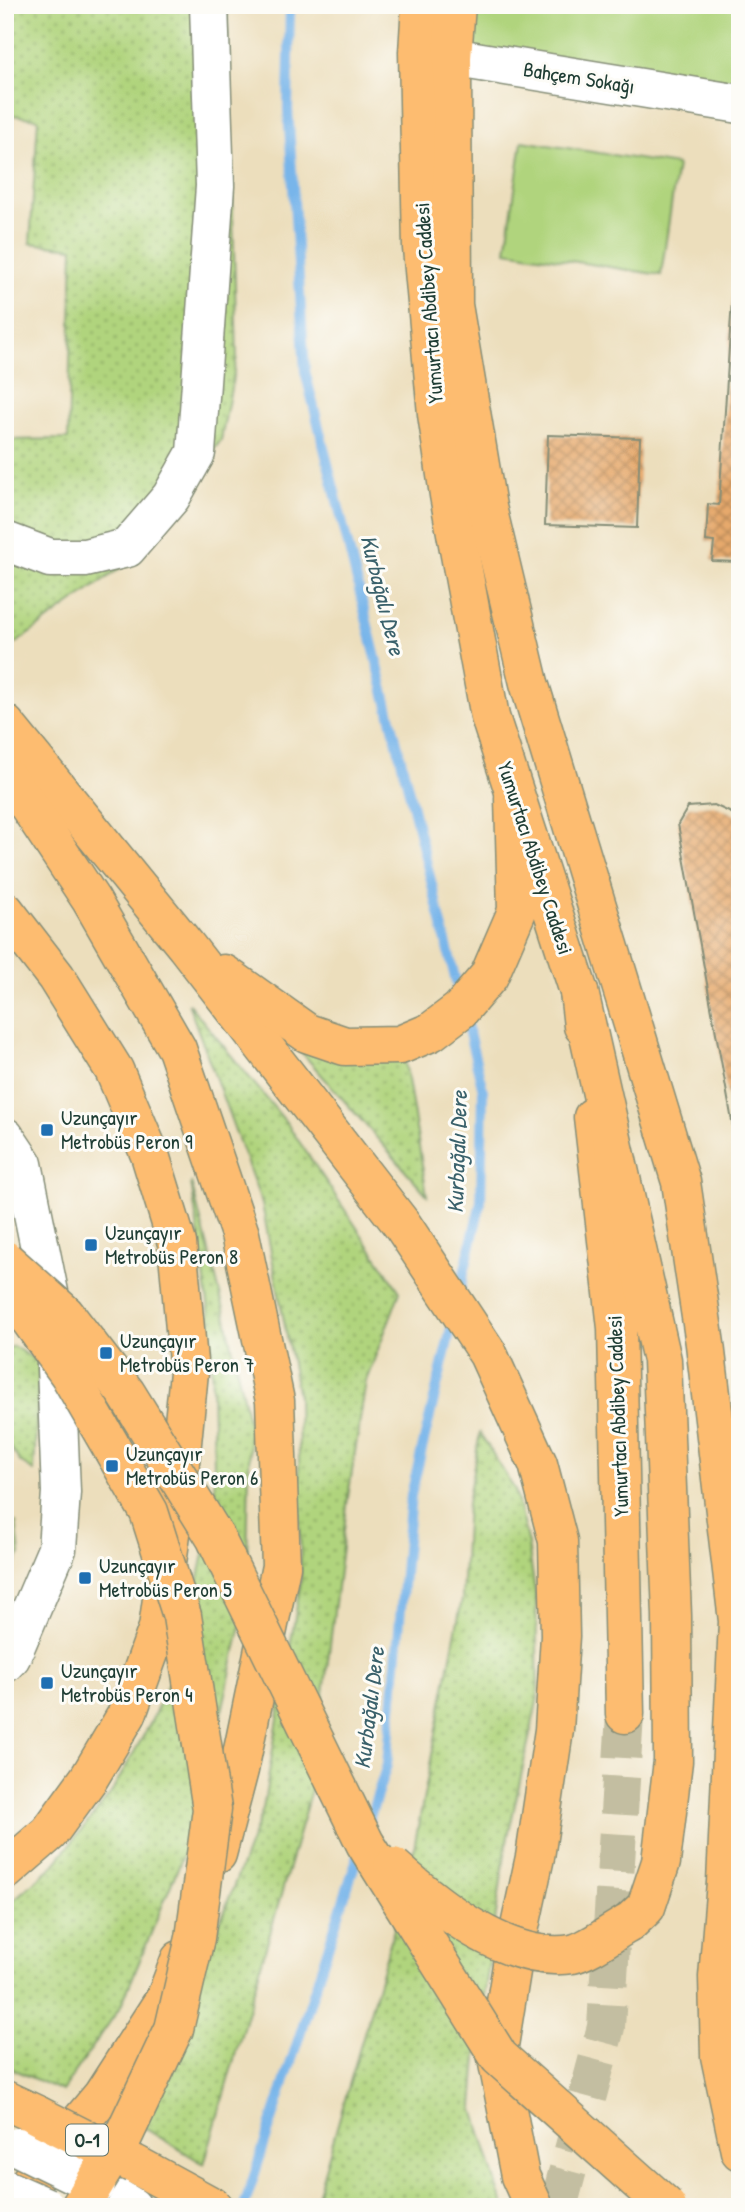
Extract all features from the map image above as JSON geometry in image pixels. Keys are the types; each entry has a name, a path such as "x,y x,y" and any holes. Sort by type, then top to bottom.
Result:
{"main road":[{"name":"Yumurtacı Abdibey Caddesi","path":"421,5 435,55 422,248 437,414 490,717 514,798 579,992 617,1328 625,1714"},
{"path":"456,5 435,55 453,305 487,508 529,683 681,1182 714,1413 738,1622 726,1882 718,1977 720,2056 740,2151"},
{"path":"5,724 186,946 403,1226 488,1354 538,1464 558,1541 560,1636 554,1730 535,1857 513,1959 496,2058 520,2176 534,2207"},
{"path":"5,776 26,802 91,900 177,1049 240,1234 275,1401 281,1566 239,1770 210,1882 166,1997 102,2096 9,2207"},
{"path":"186,946 307,1033 345,1046 401,1045 431,1032 460,1010 489,976 517,911 514,798"},
{"path":"5,911 56,977 114,1070 150,1155 177,1243 189,1372 178,1483 158,1628 127,1714 89,1778 49,1833 5,1871"},
{"path":"365,1843 431,1901 482,1933 538,1955 575,1954 629,1923 646,1907 661,1862 673,1761 672,1616 662,1360 579,992"},
{"path":"5,1260 65,1314 126,1393 215,1537 365,1843 499,2057 667,2207"},
{"path":"5,1285 69,1374 149,1512 182,1616 212,1809 195,1938 174,2029 123,2137 88,2196"},
{"name":"O-1","path":"16,2126 136,2165 213,2207"}],"street":[{"path":"5,541 50,558 85,558 127,548 171,497 196,453 215,186 209,5"},
{"name":"Bahçem Sokağı","path":"435,55 740,104"},
{"path":"5,1137 23,1164 54,1317 61,1492 57,1549 11,1657 5,1663"},
{"path":"16,2126 88,2196 132,2207"},
{"path":"5,2189 46,2207"}],"green space":[{"path":"5,5 227,5 237,357 221,440 133,559 12,646 5,638 5,440 68,439 73,248 30,243 38,119 5,114"},
{"path":"471,5 740,5 740,100 467,48"},
{"path":"522,141 677,165 661,275 506,251"},
{"path":"188,1003 286,1122 400,1292 366,1381 348,1497 313,1783 204,2164 133,2121 188,2006 263,1809 301,1581 298,1396 262,1204"},
{"path":"289,1038 405,1061 427,1195"},
{"path":"191,1182 224,1309 250,1430 246,1602 210,1766 189,1841 121,2006 62,2091 5,2066 5,1907 52,1867 111,1793 150,1724 185,1646 215,1500 210,1317"},
{"path":"13,1346 39,1362 34,1471 20,1462 5,1438 5,1351"},
{"path":"480,1433 515,1490 528,1544 536,1599 538,1697 506,1846 479,2031 473,2106 505,2207 314,2207 407,1884 462,1599 467,1503"},
{"path":"5,1518 16,1523 20,1554 5,1589"}],"building":[{"path":"736,237 740,237 740,562 712,561 714,542 706,541 708,504 719,505"},
{"path":"548,435 640,438 637,528 545,525"},
{"path":"714,805 740,817 738,1154 678,824 688,807"}],"waterway":[{"name":"Kurbağalı Dere","path":"290,5 288,109 305,371 460,998"},
{"name":"Kurbağalı Dere","path":"459,1294 481,1202 483,1090 465,1017"},
{"name":"Kurbağalı Dere","path":"367,1826 387,1765 411,1495 453,1320"},
{"name":"Kurbağalı Dere","path":"244,2207 359,1852"}],"tunnel":[{"path":"558,2207 606,2027 625,1714"}],"place":[{"name":"Uzunçayır Metrobüs Peron 9","path":"47,1130"},
{"name":"Uzunçayır Metrobüs Peron 8","path":"91,1245"},
{"name":"Uzunçayır Metrobüs Peron 7","path":"106,1353"},
{"name":"Uzunçayır Metrobüs Peron 6","path":"112,1466"},
{"name":"Uzunçayır Metrobüs Peron 5","path":"85,1578"},
{"name":"Uzunçayır Metrobüs Peron 4","path":"47,1683"}]}
